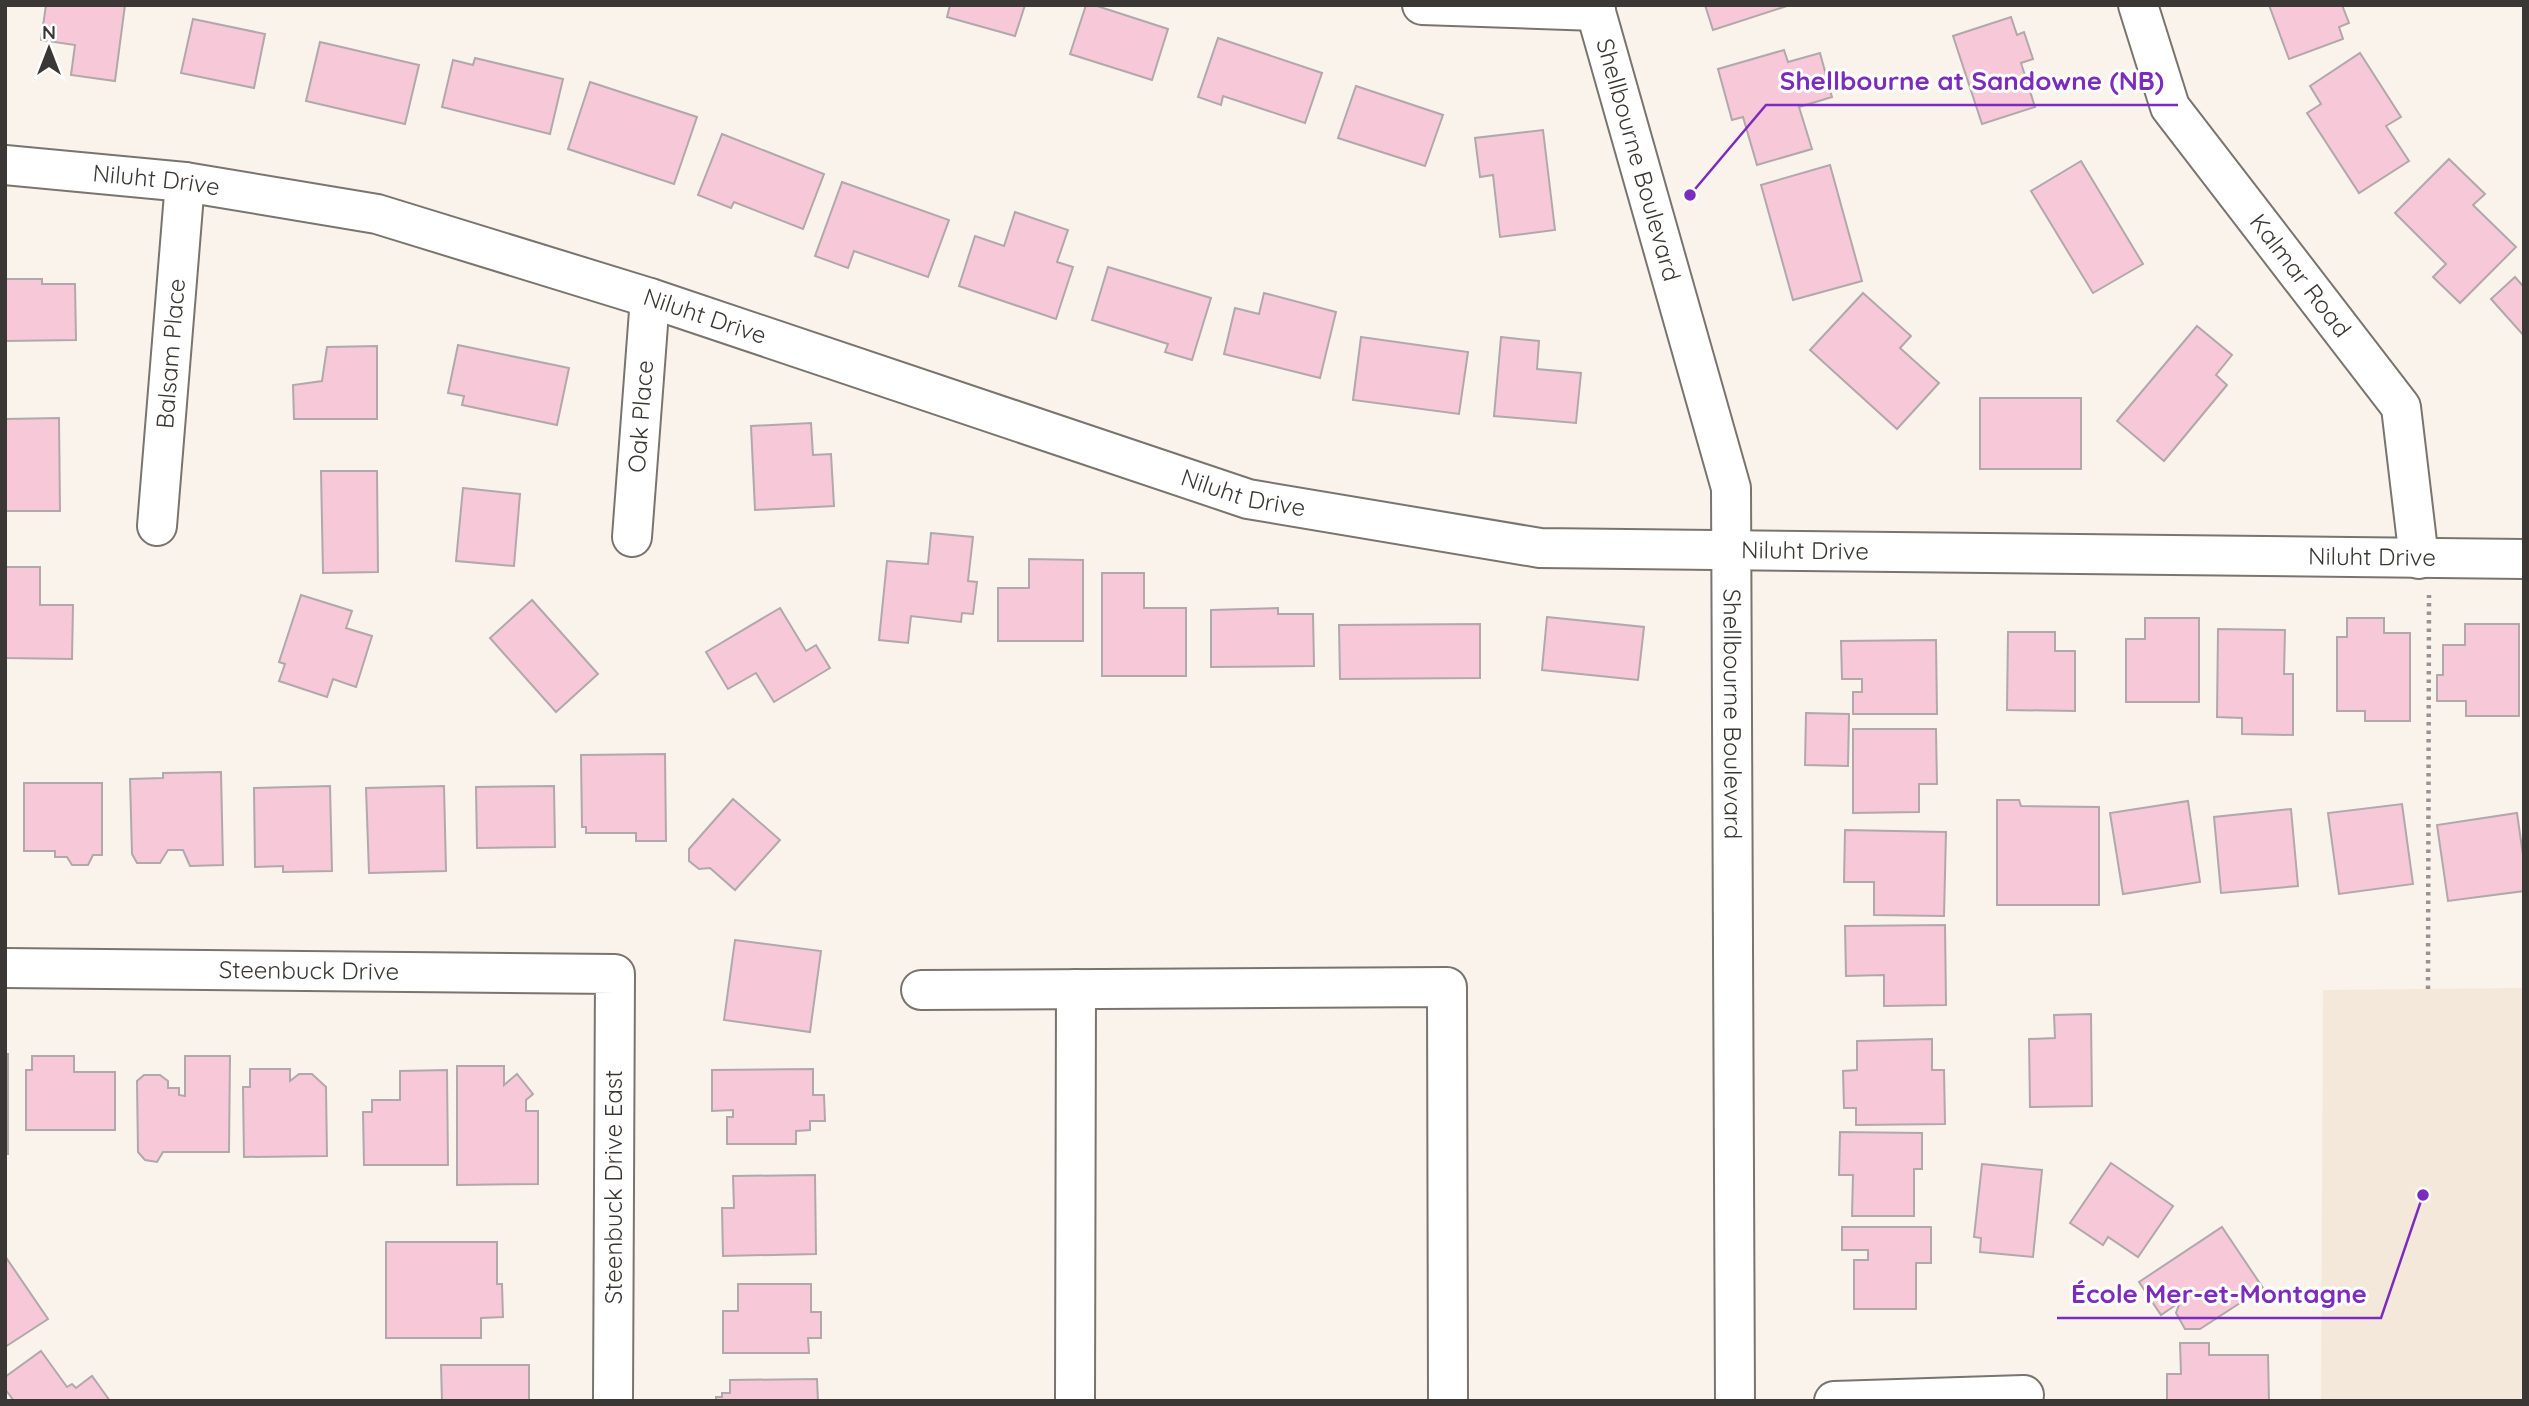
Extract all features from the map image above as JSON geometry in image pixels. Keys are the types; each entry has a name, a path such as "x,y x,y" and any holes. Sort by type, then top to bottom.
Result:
{"street":[{"path":"1422,5 1595,8"},
{"name":"Kalmar Road","path":"2138,5 2170,107 2401,408 2424,559"},
{"name":"Shellbourne Boulevard","path":"1595,8 1731,488 1735,1401"},
{"name":"Niluht Drive","path":"5,165 184,182 377,214 650,298 1248,499 1540,548 2524,559"},
{"name":"Balsam Place","path":"158,526 184,182"},
{"name":"Oak Place","path":"632,537 650,298"},
{"name":"Steenbuck Drive","path":"5,968 615,974"},
{"name":"Steenbuck Drive East","path":"614,1401 615,974"},
{"path":"920,990 1447,988 1448,1401"},
{"path":"1075,1401 1076,989"},
{"path":"1834,1401 2024,1395"}],"path":[{"path":"2424,559 2428,989"}],"shaded area":[{"path":"2524,988 2524,1401 2321,1401 2323,990"}],"building":[{"path":"46,5 125,5 115,81 71,75 75,45 41,40"},
{"path":"950,5 1025,5 1015,36 947,17"},
{"path":"1086,5 1094,5 1168,29 1152,80 1070,54"},
{"path":"1705,5 1790,5 1713,30"},
{"path":"2269,5 2342,5 2349,23 2339,27 2343,39 2289,59"},
{"path":"2011,17 2017,35 2024,32 2033,59 2021,63 2035,107 1982,124 1953,36"},
{"path":"193,19 265,34 254,88 181,73"},
{"path":"1218,38 1322,73 1305,123 1223,96 1221,105 1198,97"},
{"path":"320,42 419,65 405,124 306,101"},
{"path":"1784,50 1788,62 1820,53 1832,97 1799,107 1812,149 1757,165 1743,117 1732,120 1718,69"},
{"path":"2360,53 2401,117 2386,126 2409,161 2359,193 2307,113 2321,104 2310,86"},
{"path":"475,58 563,79 550,134 442,107 453,60 473,65"},
{"path":"590,82 697,117 674,184 568,149"},
{"path":"1356,86 1443,115 1425,166 1338,138"},
{"path":"1543,130 1555,230 1500,237 1493,175 1480,177 1475,138"},
{"path":"722,134 824,174 803,229 734,202 731,208 698,195"},
{"path":"2449,159 2485,194 2473,205 2516,247 2460,303 2433,277 2446,264 2395,213"},
{"path":"2081,161 2143,264 2093,293 2031,191"},
{"path":"1830,165 1862,281 1793,300 1761,185"},
{"path":"842,182 949,220 928,277 854,251 848,268 815,256"},
{"path":"1015,212 1068,230 1057,262 1073,267 1056,319 959,286 975,236 1004,246"},
{"path":"1108,267 1211,298 1192,360 1165,352 1168,344 1092,320"},
{"path":"2515,277 2524,284 2524,336 2491,299"},
{"path":"5,279 42,279 42,284 75,284 76,340 5,341"},
{"path":"1264,293 1336,312 1320,378 1224,354 1235,308 1259,314"},
{"path":"1863,293 1911,336 1900,348 1939,383 1897,429 1810,350"},
{"path":"2197,326 2232,355 2216,375 2227,385 2164,461 2117,421"},
{"path":"1361,337 1468,352 1459,414 1353,400"},
{"path":"1501,337 1539,341 1537,369 1581,373 1576,423 1494,416"},
{"path":"458,345 569,368 557,425 462,405 464,396 448,393"},
{"path":"377,346 377,419 294,419 293,385 322,381 327,347"},
{"path":"1980,398 2081,398 2081,469 1980,469"},
{"path":"59,418 60,511 5,511 5,419"},
{"path":"811,423 813,455 831,454 834,506 755,510 751,426"},
{"path":"321,471 377,471 378,572 323,573"},
{"path":"463,488 520,494 514,566 456,561"},
{"path":"931,533 973,537 968,581 977,582 973,614 962,613 961,622 911,616 908,643 879,640 887,561 928,564"},
{"path":"1029,559 1083,560 1083,641 998,641 998,588 1029,588"},
{"path":"5,567 40,567 40,605 73,605 72,659 5,658"},
{"path":"1102,573 1144,573 1144,608 1186,608 1186,676 1102,676"},
{"path":"301,595 352,611 346,628 372,636 356,687 333,679 327,697 279,681 285,664 279,662"},
{"path":"532,600 598,674 556,712 490,638"},
{"path":"780,608 806,651 816,645 830,668 774,702 756,673 728,689 706,652"},
{"path":"1278,608 1278,614 1313,614 1314,666 1211,667 1211,610"},
{"path":"1547,617 1644,627 1638,680 1542,670"},
{"path":"2145,618 2199,618 2199,702 2126,702 2126,639 2145,639"},
{"path":"2347,618 2384,618 2384,633 2410,633 2410,721 2365,721 2365,711 2337,711 2337,637 2347,637"},
{"path":"1480,624 1480,678 1340,679 1339,625"},
{"path":"2465,624 2519,624 2519,716 2466,716 2466,701 2437,701 2437,675 2443,675 2443,645 2465,645"},
{"path":"2218,629 2285,630 2284,674 2293,674 2293,735 2242,734 2242,718 2217,717"},
{"path":"2008,632 2055,632 2055,651 2075,651 2075,711 2007,710"},
{"path":"1936,640 1937,714 1853,714 1853,692 1862,692 1862,679 1842,679 1841,641"},
{"path":"1806,713 1849,714 1848,766 1805,765"},
{"path":"1853,729 1936,729 1937,784 1919,784 1919,812 1853,813"},
{"path":"665,754 666,841 636,841 636,833 586,833 586,827 582,827 581,755"},
{"path":"221,772 223,865 190,866 183,850 168,850 160,863 137,863 132,854 130,779 163,778 163,773"},
{"path":"24,783 102,783 102,855 93,855 88,865 72,865 67,857 55,857 55,851 24,851"},
{"path":"330,786 332,871 283,872 283,866 255,867 254,788"},
{"path":"444,786 446,871 369,873 366,788"},
{"path":"554,786 555,847 477,848 476,787"},
{"path":"733,799 780,840 735,890 710,868 699,869 689,861 689,849"},
{"path":"1997,800 2019,800 2021,806 2099,807 2099,905 1997,905"},
{"path":"2188,801 2200,882 2123,894 2110,813"},
{"path":"2402,804 2413,884 2339,894 2328,813"},
{"path":"2291,809 2298,886 2221,893 2214,817"},
{"path":"2517,813 2524,862 2524,891 2448,901 2437,825"},
{"path":"1845,830 1946,832 1944,916 1874,915 1874,882 1844,882"},
{"path":"1945,925 1946,1005 1884,1006 1884,975 1846,976 1845,926"},
{"path":"735,940 821,951 810,1032 724,1020"},
{"path":"2091,1014 2092,1106 2030,1107 2029,1039 2055,1038 2054,1015"},
{"path":"1932,1039 1932,1070 1944,1070 1945,1124 1856,1125 1856,1108 1844,1108 1843,1071 1857,1070 1857,1041"},
{"path":"5,1054 8,1054 8,1154 5,1154"},
{"path":"32,1056 74,1056 74,1072 115,1072 115,1130 26,1130 26,1070 32,1070"},
{"path":"185,1056 230,1056 229,1152 163,1152 157,1162 145,1160 138,1152 137,1081 144,1075 160,1075 168,1081 168,1088 179,1088 179,1095 185,1096"},
{"path":"457,1066 504,1066 504,1085 517,1074 533,1094 526,1100 526,1111 538,1111 538,1184 457,1185"},
{"path":"250,1069 290,1069 290,1081 299,1074 312,1074 326,1087 327,1156 244,1157 243,1087 250,1087"},
{"path":"813,1069 813,1095 824,1095 825,1121 810,1121 810,1130 796,1131 796,1144 727,1144 727,1117 733,1117 733,1110 712,1111 712,1070"},
{"path":"447,1070 448,1165 364,1165 363,1112 372,1112 372,1100 400,1100 400,1071"},
{"path":"1840,1132 1922,1133 1922,1169 1914,1169 1914,1216 1852,1216 1853,1175 1839,1175"},
{"path":"2111,1163 2173,1206 2138,1257 2108,1237 2103,1245 2070,1223"},
{"path":"1982,1164 2042,1170 2033,1257 1980,1252 1981,1238 1974,1237"},
{"path":"815,1175 816,1254 723,1256 722,1208 734,1208 733,1176"},
{"path":"1842,1227 1931,1227 1931,1263 1916,1263 1916,1309 1854,1309 1854,1260 1868,1260 1868,1250 1842,1250"},
{"path":"2222,1227 2263,1288 2200,1329 2185,1329 2176,1313 2180,1302 2161,1315 2139,1282"},
{"path":"386,1242 497,1242 497,1284 502,1284 503,1317 481,1318 481,1338 386,1338"},
{"path":"5,1256 48,1319 5,1347"},
{"path":"738,1284 811,1284 811,1312 821,1312 821,1338 808,1338 809,1353 723,1353 723,1311 738,1311"},
{"path":"2180,1343 2209,1343 2209,1355 2268,1355 2269,1401 2167,1401 2167,1374 2181,1374"},
{"path":"41,1351 67,1387 72,1384 76,1388 92,1376 110,1401 14,1401 5,1389 5,1377"},
{"path":"441,1365 529,1365 529,1401 442,1401"},
{"path":"817,1379 818,1401 716,1401 716,1397 722,1397 722,1393 730,1393 730,1380"}],"place":[{"name":"Shellbourne at Sandowne (NB)","path":"1690,195"},
{"name":"École Mer-et-Montagne","path":"2423,1195"}]}
